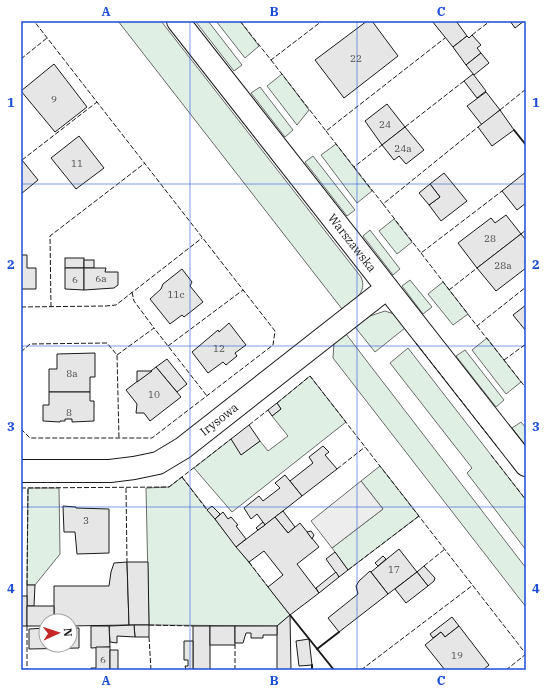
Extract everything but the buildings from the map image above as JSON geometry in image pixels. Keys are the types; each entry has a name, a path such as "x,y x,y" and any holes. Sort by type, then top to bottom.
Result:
{"street":[{"name":"Warszawska","path":"178,21 526,465"},
{"name":"Irysowa","path":"21,471 110,471 124,470 158,463 189,444 387,288"}],"green space":[{"path":"118,21 161,21 361,277 363,288 355,300 342,309"},
{"path":"208,21 242,65 234,71 196,22"},
{"path":"216,21 240,21 259,46 245,58"},
{"path":"282,74 309,110 297,125 267,86"},
{"path":"260,87 293,130 285,137 251,93"},
{"path":"336,144 372,191 357,203 321,155"},
{"path":"313,156 355,210 347,216 305,162"},
{"path":"394,219 412,242 397,254 379,231"},
{"path":"370,230 400,269 393,275 363,236"},
{"path":"410,280 432,307 423,314 402,286"},
{"path":"443,282 468,314 453,325 428,294"},
{"path":"385,311 394,314 405,328 375,352 355,327 370,316"},
{"path":"346,334 526,568 526,607 333,358 334,343"},
{"path":"487,338 521,382 506,394 472,350"},
{"path":"408,348 526,500 526,550 467,473 472,468 390,363"},
{"path":"465,350 504,400 496,407 456,356"},
{"path":"310,376 346,422 232,512 194,468 231,439 242,454 260,441 268,451 288,436 272,416 281,409 277,403"},
{"path":"521,422 526,428 526,446 512,428"},
{"path":"380,466 419,516 348,570 332,548 383,509 361,481"},
{"path":"182,477 290,615 277,626 149,625 146,488 169,487"},
{"path":"28,488 59,488 60,554 35,585 27,585"}],"shaded area":[{"path":"361,481 383,509 332,548 311,521"}],"fence":[{"path":"21,429 30,438 152,438 273,345 275,331 34,21"},
{"path":"240,21 271,60 322,21"},
{"path":"472,35 490,21"},
{"path":"21,59 47,38"},
{"path":"271,60 326,131 445,38"},
{"path":"405,127 464,81"},
{"path":"500,110 526,89"},
{"path":"22,160 97,102"},
{"path":"354,167 383,204 478,127"},
{"path":"326,131 354,167 382,145"},
{"path":"51,307 50,236 145,163"},
{"path":"383,204 421,253 502,191"},
{"path":"521,234 526,230"},
{"path":"21,307 116,305 202,238"},
{"path":"421,253 477,326 526,287"},
{"path":"449,290 477,268"},
{"path":"168,346 243,290"},
{"path":"132,292 134,301 154,328"},
{"path":"477,326 526,388"},
{"path":"117,355 154,328 207,396"},
{"path":"21,352 30,344 107,343 117,355 119,438"},
{"path":"416,343 499,449"},
{"path":"504,360 526,344"},
{"path":"277,403 310,376 526,654"},
{"path":"249,425 268,410"},
{"path":"21,488 169,487 231,439"},
{"path":"337,469 365,447"},
{"path":"491,455 526,500"},
{"path":"182,477 207,510"},
{"path":"27,585 28,488"},
{"path":"126,488 127,562"},
{"path":"348,570 419,516"},
{"path":"424,566 445,549"},
{"path":"249,562 268,587"},
{"path":"361,670 473,585"},
{"path":"149,625 193,626"},
{"path":"27,626 27,670"},
{"path":"149,637 151,670"},
{"path":"235,645 235,670"},
{"path":"506,670 526,654"}],"wall":[{"path":"514,130 526,145"},
{"path":"290,615 334,670"},
{"path":"317,649 339,632"},
{"path":"312,665 312,670"}]}
